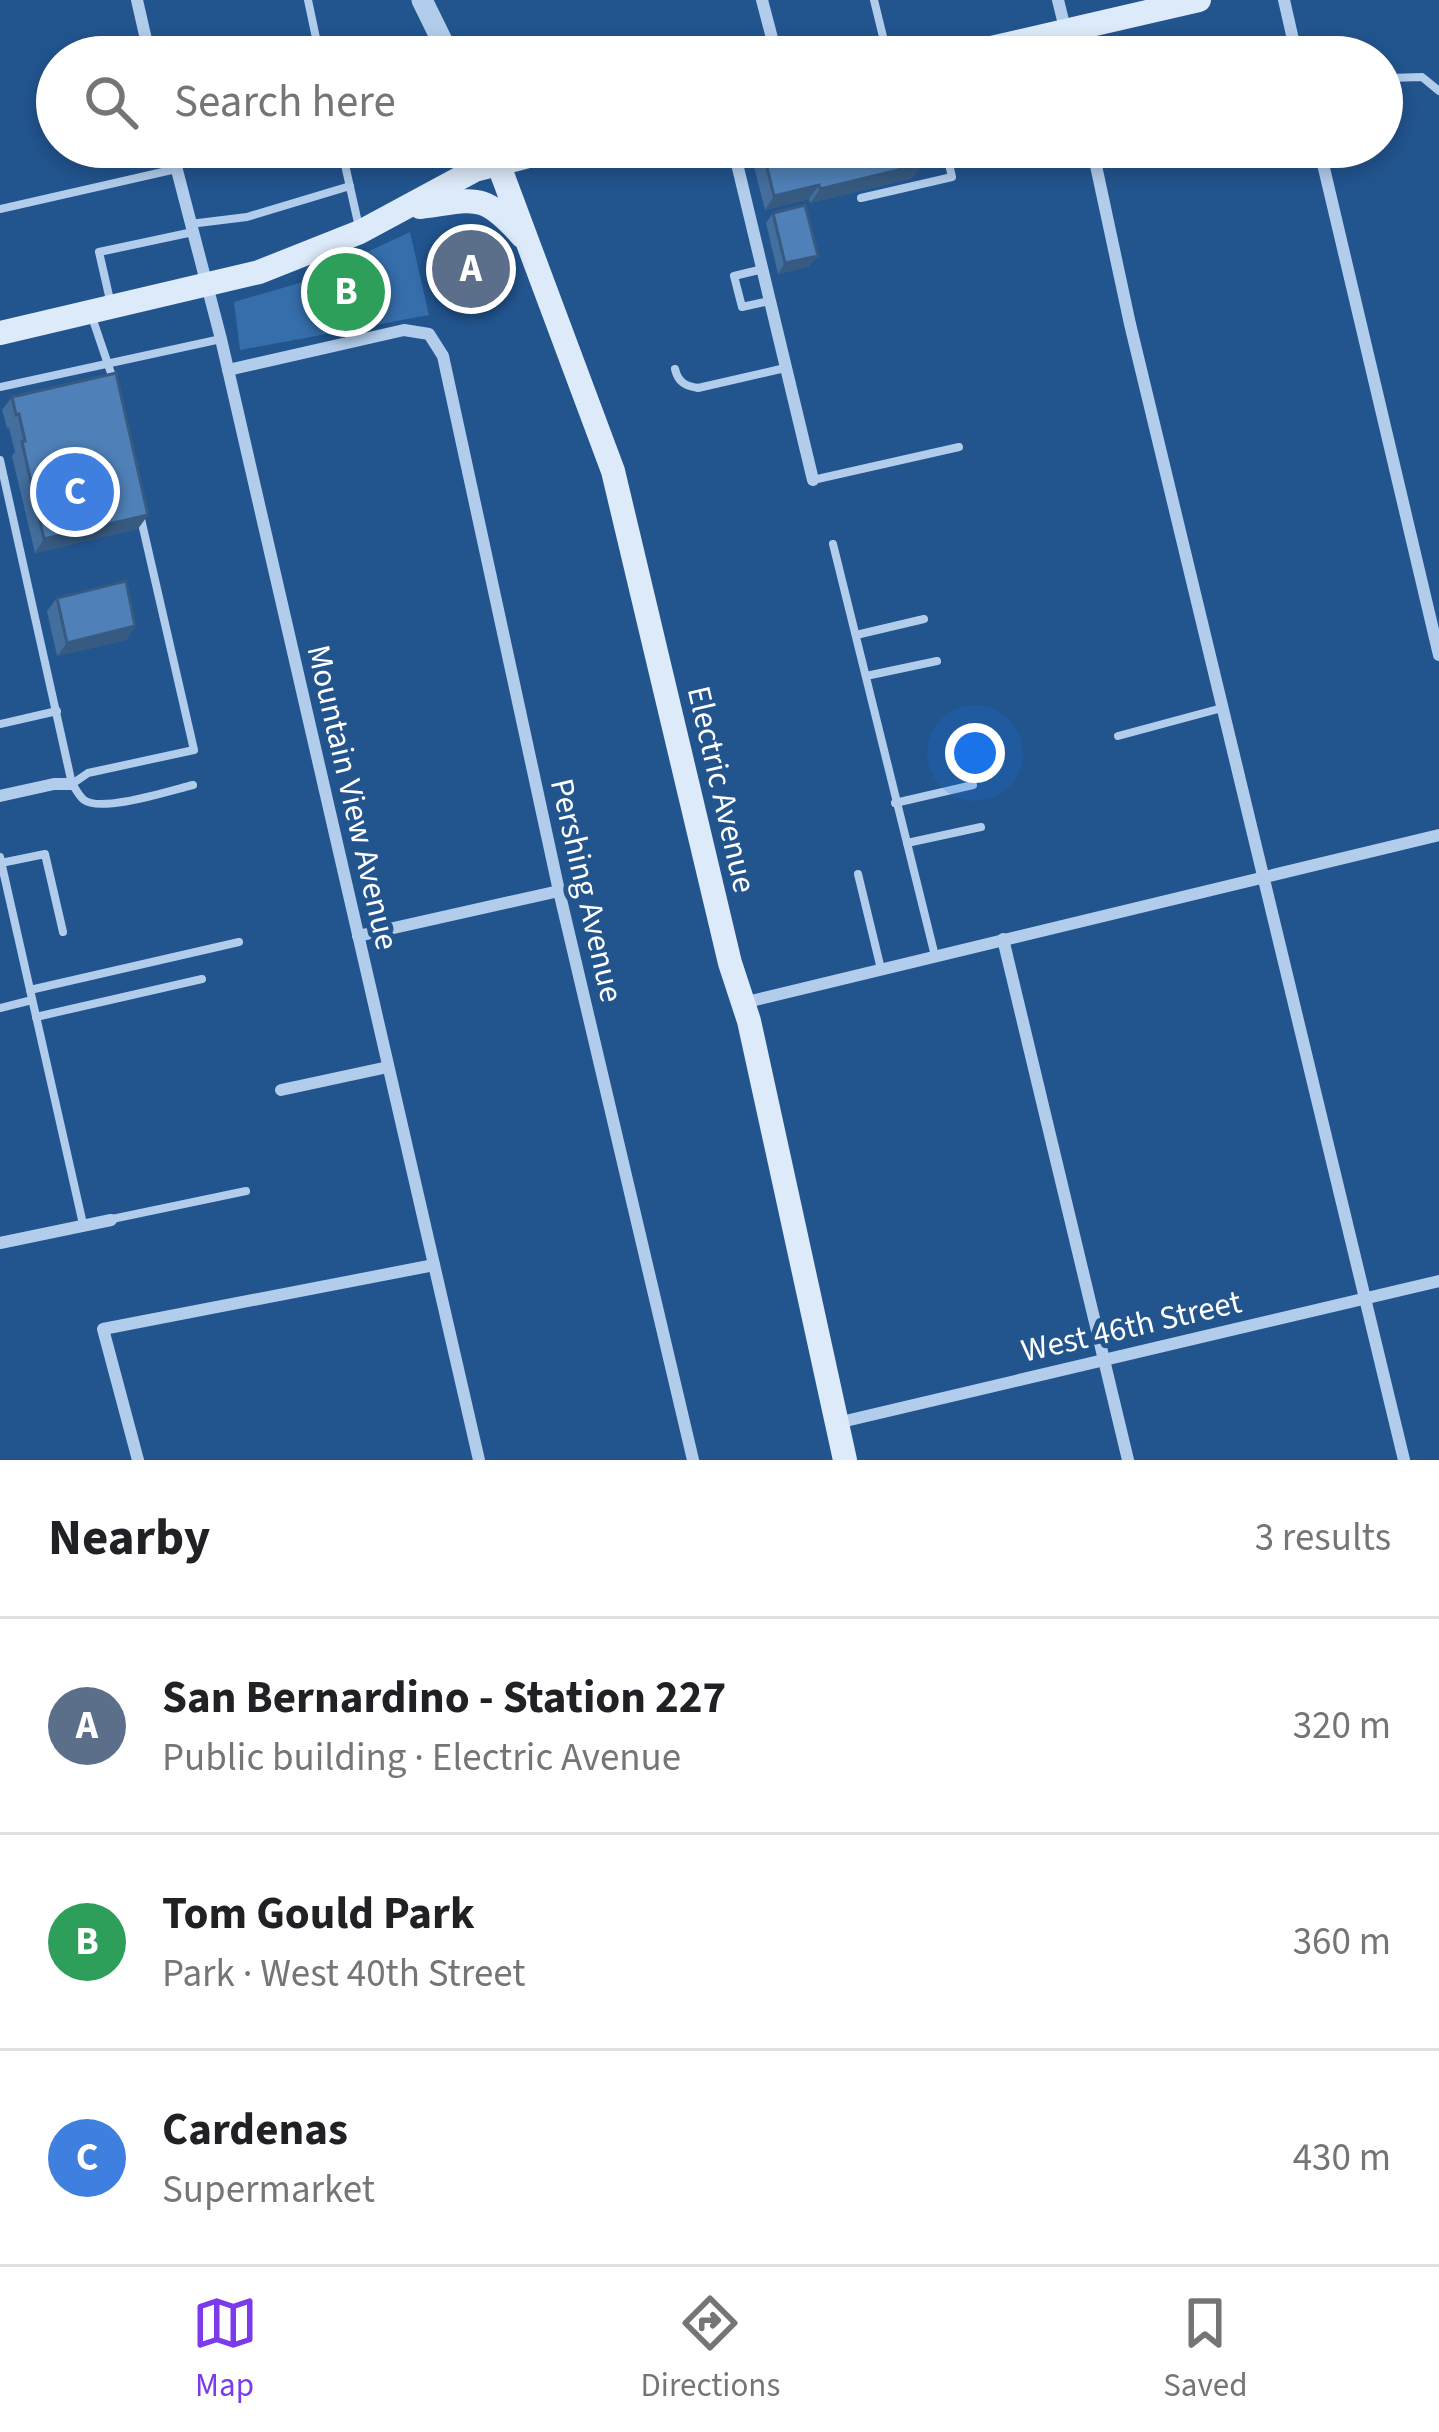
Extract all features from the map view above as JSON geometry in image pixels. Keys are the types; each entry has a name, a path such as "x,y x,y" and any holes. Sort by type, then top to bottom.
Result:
{"main road":[{"path":"1044,36 1198,0"},
{"path":"0,333 276,266 360,232 478,168"},
{"name":"Electric Avenue","path":"499,168 613,471 730,963 749,1021 845,1460"},
{"path":"403,209 483,202 500,212 531,247"}],"street":[{"path":"137,0 145,36"},
{"path":"422,0 440,36"},
{"path":"762,0 771,36"},
{"path":"1058,0 1067,36"},
{"path":"1284,0 1293,36"},
{"path":"738,168 813,480"},
{"path":"1097,168 1404,1460"},
{"path":"1324,168 1439,655"},
{"name":"Mountain View Avenue","path":"176,169 220,339 479,1460"},
{"name":"Pershing Avenue","path":"227,370 404,330 429,334 443,356 559,891 693,1460"},
{"path":"0,796 72,784"},
{"path":"743,1004 1439,835"},
{"path":"358,936 559,891"},
{"path":"1004,939 1128,1460"},
{"path":"281,1090 388,1067"},
{"path":"0,1244 111,1220"},
{"path":"138,1460 104,1329 434,1265"},
{"name":"West 46th Street","path":"836,1423 1439,1281"}],"lane":[{"path":"308,0 316,36"},
{"path":"874,0 883,36"},
{"path":"1403,77 1422,76 1439,91"},
{"path":"346,168 360,232"},
{"path":"860,198 952,177 950,168"},
{"path":"0,209 176,169"},
{"path":"117,392 101,310 99,252 247,217 350,186"},
{"path":"763,269 734,276 742,307 771,300"},
{"path":"0,387 220,339"},
{"path":"675,369 679,380 698,388 787,367"},
{"path":"813,480 959,447"},
{"path":"1,466 72,784 93,804 193,785"},
{"path":"0,514 11,511"},
{"path":"72,784 88,772 194,750 139,511"},
{"path":"833,544 934,956"},
{"path":"856,635 923,619"},
{"path":"866,676 937,661"},
{"path":"1118,736 1222,708"},
{"path":"0,724 57,711"},
{"path":"896,803 973,784"},
{"path":"907,843 981,827"},
{"path":"63,932 45,854 1,860 83,1224"},
{"path":"858,874 880,969"},
{"path":"0,1008 31,995 239,942"},
{"path":"36,1017 202,979"},
{"path":"111,1220 246,1190"}],"shaded area":[{"path":"410,232 429,315 240,350 234,302 303,282"}],"building":[{"path":"767,168 907,168 820,189 819,185 774,196"},
{"path":"805,205 818,256 785,263 773,213"},
{"path":"496,236 505,274 461,286 451,244"},
{"path":"116,373 148,515 44,539 12,397"},
{"path":"126,581 135,626 67,643 57,598"}],"place":[{"name":"San Bernardino - Station 227","path":"471,269"},
{"name":"Tom Gould Park","path":"346,292"},
{"name":"Cardenas","path":"75,492"}]}
